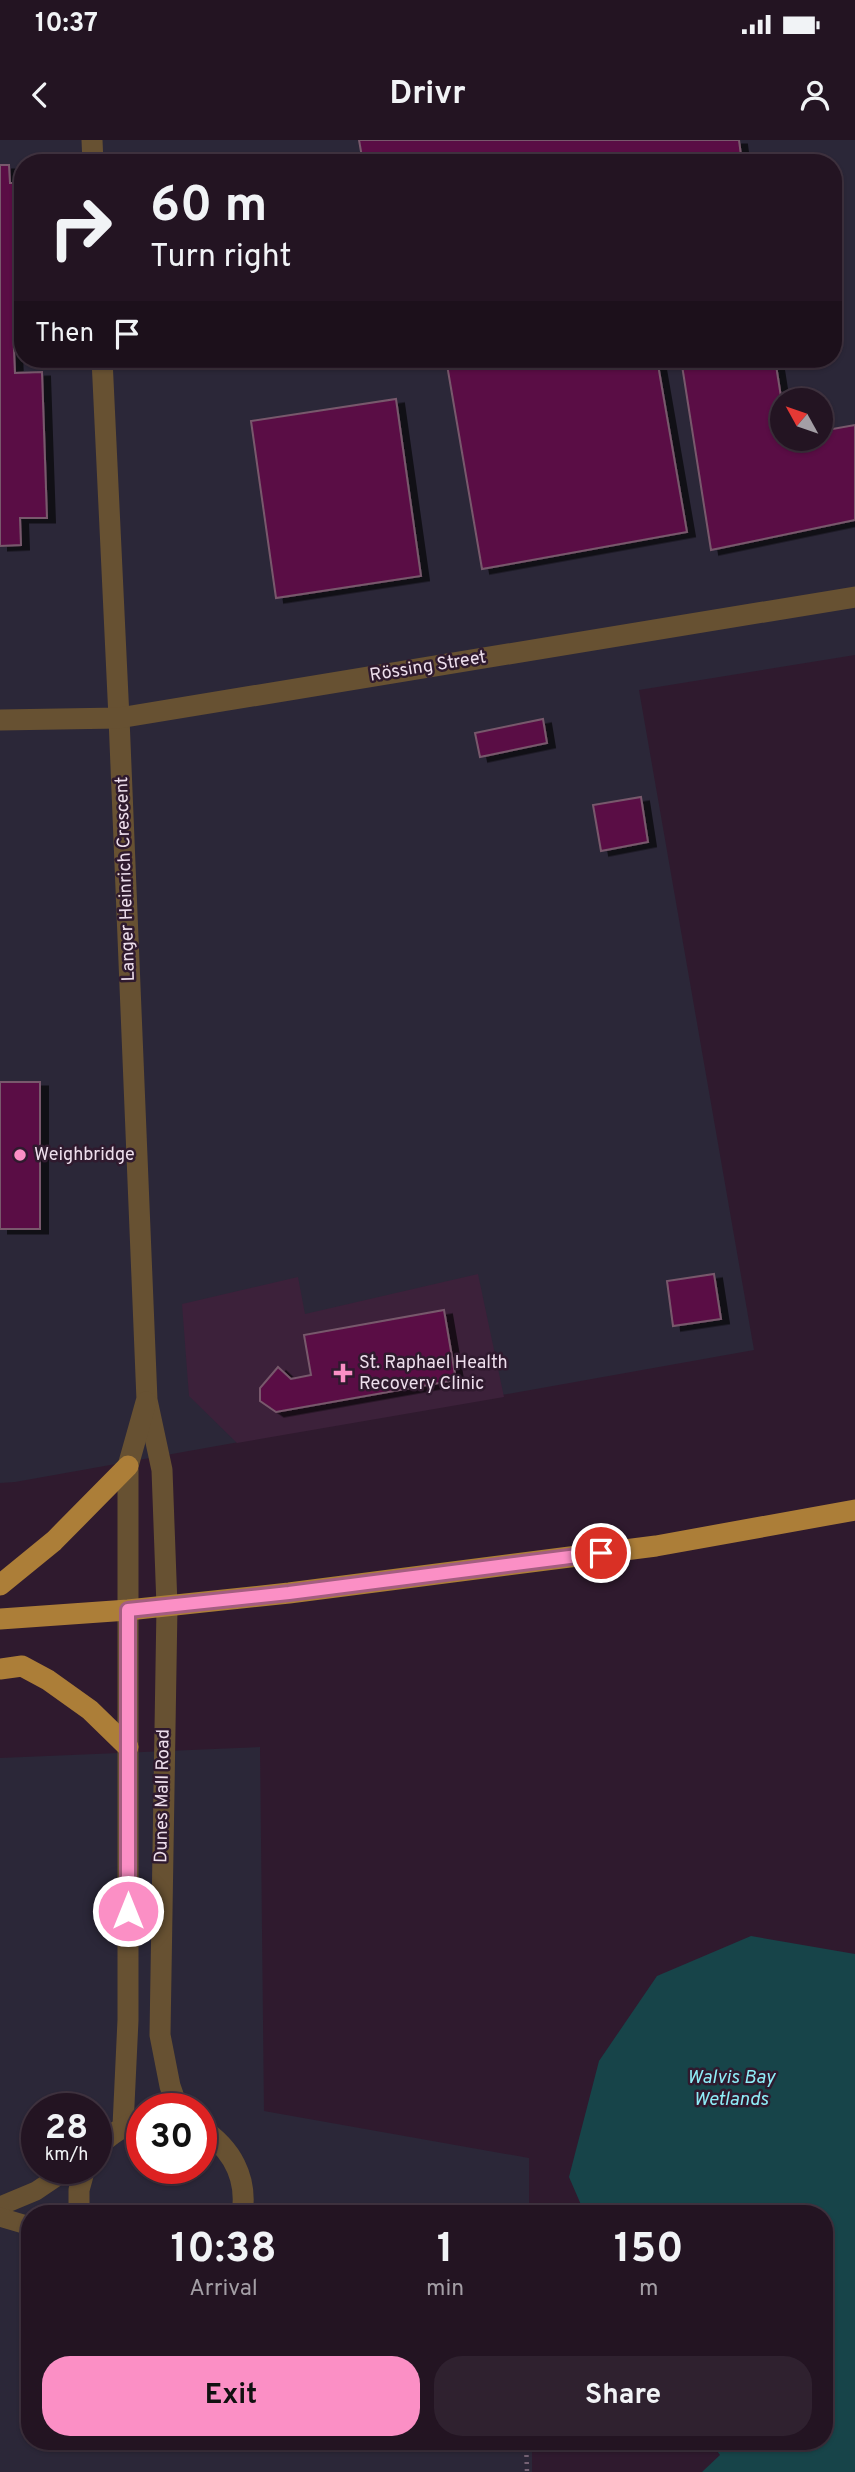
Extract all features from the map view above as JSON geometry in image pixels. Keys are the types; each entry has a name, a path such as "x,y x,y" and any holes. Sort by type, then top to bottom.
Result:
{"main road":[{"path":"0,1585 54,1541 128,1466"},
{"path":"0,1619 128,1610 289,1593 656,1546 855,1510"},
{"path":"0,1669 22,1665 48,1679 90,1710 128,1747"}],"street":[{"name":"Langer Heinrich Crescent","path":"102,368 147,1400 162,1470 167,1606"},
{"name":"Rössing Street","path":"0,720 119,718 855,597"},
{"name":"Langer Heinrich Crescent","path":"128,1610 128,1466 147,1400"},
{"name":"Dunes Mall Road","path":"167,1606 160,2035 172,2093"},
{"name":"Dunes Mall Road","path":"128,1610 128,2020 131,2093"},
{"path":"217,2141 239,2171 243,2190 242,2205"},
{"path":"79,2205 81,2184"}],"lane":[{"path":"0,2206 46,2184"},
{"path":"0,2217 21,2223"}],"path":[{"path":"526,2450 527,2472"}],"shaded area":[{"path":"0,140 855,140 855,655 639,690 754,1350 0,1483"},
{"name":"St. Raphael Health Recovery Clinic","path":"478,1274 504,1397 237,1443 189,1396 182,1304 298,1277 305,1314"},
{"path":"260,1747 264,2111 529,2158 529,2205 21,2205 21,2450 532,2450 532,2472 0,2472 0,1758"}],"water":[{"name":"Walvis Bay Wetlands","path":"751,1936 855,1954 855,2472 702,2472 720,2455 716,2450 833,2450 833,2205 581,2205 569,2177 599,2061 657,1976"}],"building":[{"path":"359,140 739,140 741,154 361,154"},
{"path":"0,165 9,165 10,183 14,183 14,368 15,373 42,372 47,518 20,518 21,545 0,546"},
{"path":"448,368 659,368 687,532 482,569"},
{"path":"682,368 776,368 780,388 770,388 770,452 833,452 833,429 855,425 855,520 711,550"},
{"path":"396,399 421,576 276,598 251,421"},
{"path":"543,719 547,743 480,757 475,733"},
{"path":"641,797 648,842 601,851 593,805"},
{"name":"Weighbridge","path":"0,1082 40,1082 40,1229 0,1229"},
{"path":"714,1274 721,1319 673,1326 667,1281"},
{"path":"444,1310 456,1380 276,1412 260,1401 260,1388 278,1367 291,1379 311,1375 304,1335"}],"place":[{"name":"Weighbridge","path":"20,1155"},
{"name":"St. Raphael Health Recovery Clinic","path":"343,1373"}],"route":[{"path":"128,1911 128,1610 289,1593 601,1553"}]}
